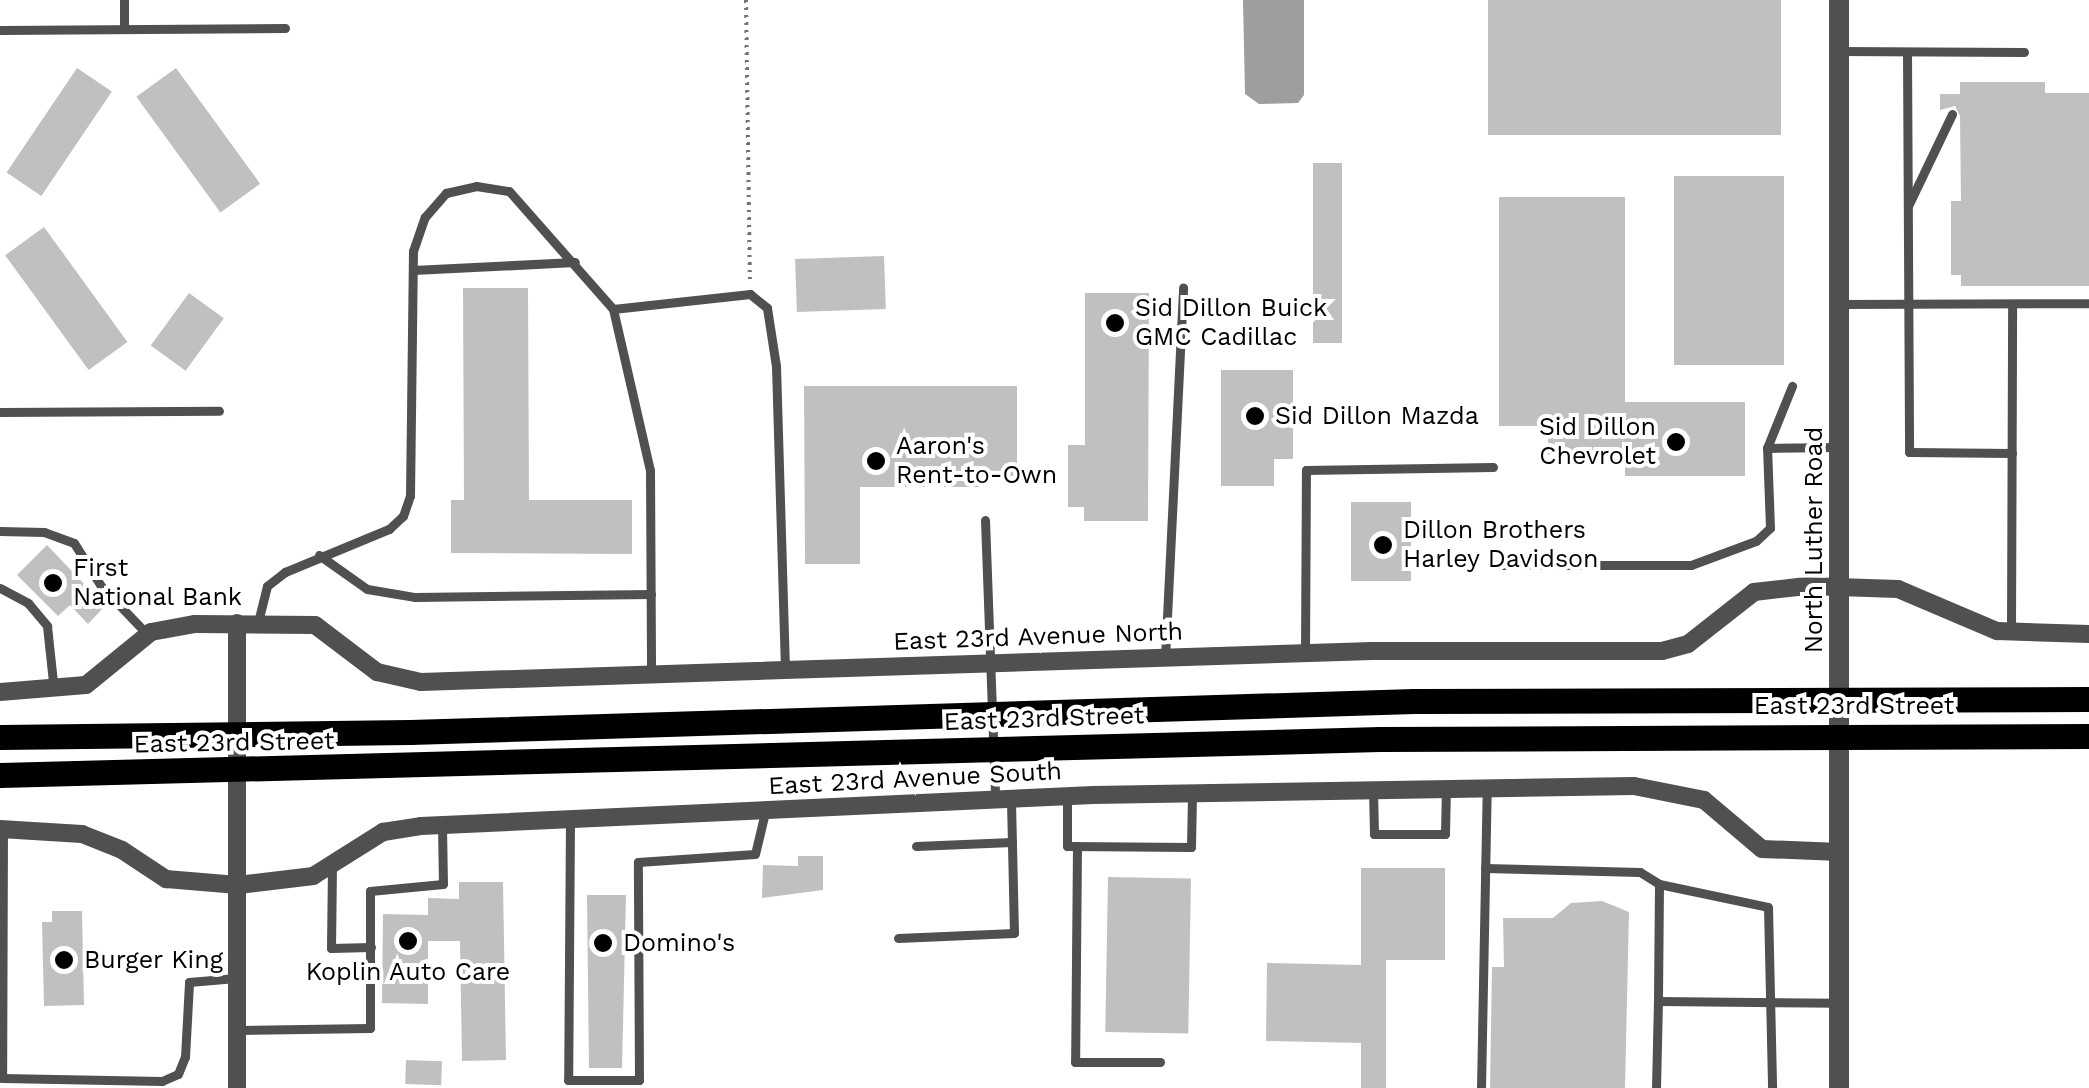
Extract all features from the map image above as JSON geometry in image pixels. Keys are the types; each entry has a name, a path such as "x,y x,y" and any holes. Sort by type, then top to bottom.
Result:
{"main road":[{"name":"East 23rd Street","path":"0,737 237,736 990,713 1840,698 2089,698"},
{"name":"East 23rd Street","path":"0,775 237,774 992,750 1840,736 2089,736"}],"street":[{"name":"North Luther Road","path":"1839,1088 1840,0"},
{"name":"East 23rd Avenue North","path":"0,692 54,692 91,682 147,634 175,625 258,622 316,625 366,666 404,681 1305,653 1662,650 1688,644 1754,592 1840,586 1908,592 2011,633 2089,634"},
{"path":"237,623 237,1088"},
{"name":"East 23rd Avenue South","path":"2,829 82,834 122,850 166,879 238,884 297,880 332,866 384,832 442,825 1067,796 1446,788 1680,790 1704,800 1762,848 1840,852"}],"lane":[{"path":"124,0 124,29"},
{"path":"0,30 285,28"},
{"path":"1840,51 2024,52"},
{"path":"1907,52 1909,452 2012,453"},
{"path":"1907,208 1952,114"},
{"path":"258,622 267,586 318,555 389,529 403,516 410,496 413,270 424,217 446,193 476,186 509,191 614,309 650,470 651,675"},
{"path":"413,270 576,262"},
{"path":"1165,658 1182,287"},
{"path":"614,309 750,294 767,308 774,328 786,670"},
{"path":"1839,304 2089,304"},
{"path":"2011,633 2012,304"},
{"path":"1494,565 1691,565 1756,541 1770,528 1767,448 1792,386"},
{"path":"0,412 218,411"},
{"path":"1767,448 1839,448"},
{"path":"1305,653 1306,470 1492,467"},
{"path":"898,938 1014,933 1012,842 992,750 985,520"},
{"path":"0,531 44,532 74,543 101,586 147,634"},
{"path":"318,555 367,589 415,598 651,594"},
{"path":"0,588 28,603 47,626 54,692"},
{"path":"1373,789 1374,834 1445,834 1446,788"},
{"path":"1481,1088 1487,788"},
{"path":"1067,796 1066,846 1191,847 1192,793"},
{"path":"570,819 568,1080 639,1080 638,862 756,854 764,812"},
{"path":"238,1030 370,1028 370,891 443,884 442,825"},
{"path":"2,829 2,1078 162,1081 178,1074 185,1057 189,982 238,978"},
{"path":"916,846 1012,842"},
{"path":"1077,846 1074,1062 1160,1062"},
{"path":"332,866 331,948 371,947"},
{"path":"1485,868 1640,872 1660,884 1768,908 1772,1088"},
{"path":"1656,1088 1660,884"},
{"path":"1658,1002 1840,1003"}],"path":[{"path":"746,0 750,294"}],"shaded area":[{"path":"1243,0 1304,0 1304,95 1298,103 1259,104 1245,94"}],"building":[{"path":"1488,0 1781,0 1781,135 1488,135"},
{"path":"77,68 112,91 41,196 7,172"},
{"path":"176,68 260,184 220,212 136,97"},
{"path":"1960,82 2045,82 2045,93 2089,93 2089,286 1961,286 1961,275 1951,275 1951,201 1961,201 1960,116 1955,106 1940,110 1940,94 1960,94"},
{"path":"1313,163 1342,163 1342,343 1313,343"},
{"path":"1674,176 1784,176 1784,365 1674,365"},
{"path":"1499,197 1625,197 1625,402 1745,402 1745,476 1625,476 1625,455 1548,455 1548,426 1499,426"},
{"path":"44,227 127,342 89,370 5,255"},
{"path":"884,256 886,309 797,312 795,259"},
{"path":"463,288 528,288 529,500 632,500 632,554 451,553 451,500 464,500"},
{"path":"189,293 224,318 186,371 151,346"},
{"path":"1085,293 1149,293 1148,521 1084,521 1084,507 1068,507 1068,445 1085,445"},
{"path":"1221,370 1293,370 1293,459 1274,459 1274,486 1221,486"},
{"path":"804,386 1017,386 1017,476 979,476 979,487 860,487 860,564 805,564"},
{"path":"1351,502 1411,502 1411,581 1351,581"},
{"path":"47,545 105,606 88,624 70,605 58,616 17,575"},
{"path":"798,856 823,856 823,890 762,898 763,865 798,866"},
{"path":"1361,868 1445,868 1445,960 1386,960 1386,1088 1361,1088 1361,1043 1266,1041 1267,963 1361,965"},
{"path":"1108,877 1191,878 1188,1033 1105,1032"},
{"path":"459,882 503,882 506,1060 462,1061 460,941 428,941 428,1004 382,1003 383,914 428,915 428,898 459,899"},
{"path":"587,895 626,895 622,1068 589,1068"},
{"path":"1602,901 1629,912 1625,1088 1490,1088 1492,967 1504,967 1503,918 1553,918 1571,903"},
{"path":"52,911 82,911 84,1005 44,1006 42,922 52,922"},
{"path":"406,1060 442,1061 441,1085 405,1084"}],"place":[{"name":"Sid Dillon Buick GMC Cadillac","path":"1115,323"},
{"name":"Sid Dillon Mazda","path":"1255,416"},
{"name":"Sid Dillon Chevrolet","path":"1676,442"},
{"name":"Aaron's Rent-to-Own","path":"876,461"},
{"name":"Dillon Brothers Harley Davidson","path":"1383,545"},
{"name":"First National Bank","path":"53,583"},
{"name":"Koplin Auto Care","path":"408,941"},
{"name":"Domino's","path":"603,943"},
{"name":"Burger King","path":"64,960"}]}
